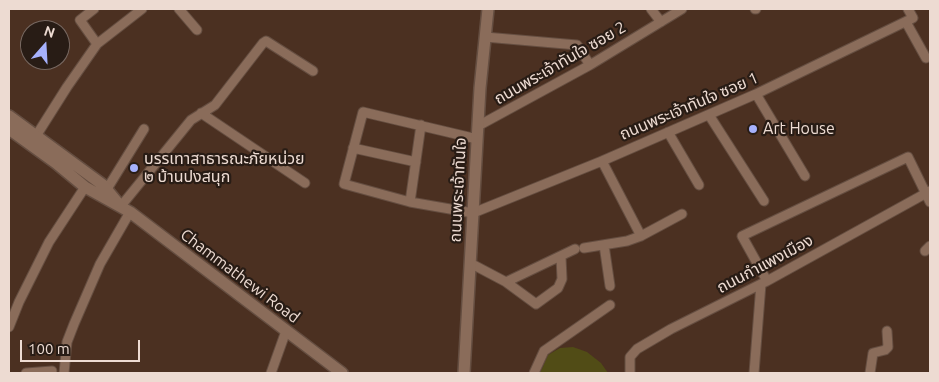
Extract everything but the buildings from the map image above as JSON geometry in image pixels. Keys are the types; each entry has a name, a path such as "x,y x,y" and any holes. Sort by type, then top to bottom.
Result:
{"main road":[{"name":"ถนนพระเจ้าทันใจ","path":"464,373 477,139 488,9"},
{"name":"Chammathewi Road","path":"9,116 102,189 123,208 342,373"},
{"name":"Chammathewi Road","path":"9,129 85,186 102,189"}],"street":[{"path":"94,9 80,20 97,44"},
{"path":"36,136 97,44 142,9"},
{"path":"179,9 197,30"},
{"path":"651,9 661,22"},
{"name":"ถนนพระเจ้าทันใจ ซอย 2","path":"478,126 590,65 682,9"},
{"path":"908,9 910,20 926,58"},
{"name":"ถนนพระเจ้าทันใจ ซอย 1","path":"473,213 709,115 910,20"},
{"path":"485,38 577,45 590,65"},
{"path":"64,373 67,342 70,333 123,208 191,120 215,105 266,41 313,71"},
{"path":"756,94 805,176"},
{"path":"473,213 410,202 344,184 364,112 477,139"},
{"path":"201,114 305,183"},
{"path":"709,115 764,201"},
{"path":"410,202 421,125"},
{"path":"102,189 144,129"},
{"path":"668,132 699,185"},
{"path":"353,148 416,162"},
{"path":"754,373 764,282 742,236 908,157 928,192 930,202"},
{"path":"602,160 641,236"},
{"path":"9,327 12,309 49,242 85,186"},
{"name":"ถนนกำแพงเมือง","path":"630,373 630,357 637,349 928,192"},
{"path":"506,282 579,249 627,241 641,236 682,214"},
{"path":"604,245 610,286"},
{"path":"470,262 506,282 536,304 558,288 562,279 561,256"},
{"path":"534,373 544,352 610,305"},
{"path":"271,373 286,331"},
{"path":"870,373 873,353 885,350 888,347 887,331"},
{"path":"26,373 52,371"}],"shaded area":[{"path":"573,347 587,352 601,363 608,373 540,373 548,355 560,348"}],"place":[{"name":"Art House","path":"753,129"},
{"name":"บรรเทาสาธารณะภัยหน่วย ๒ บ้านปงสนุก","path":"134,168"}]}
